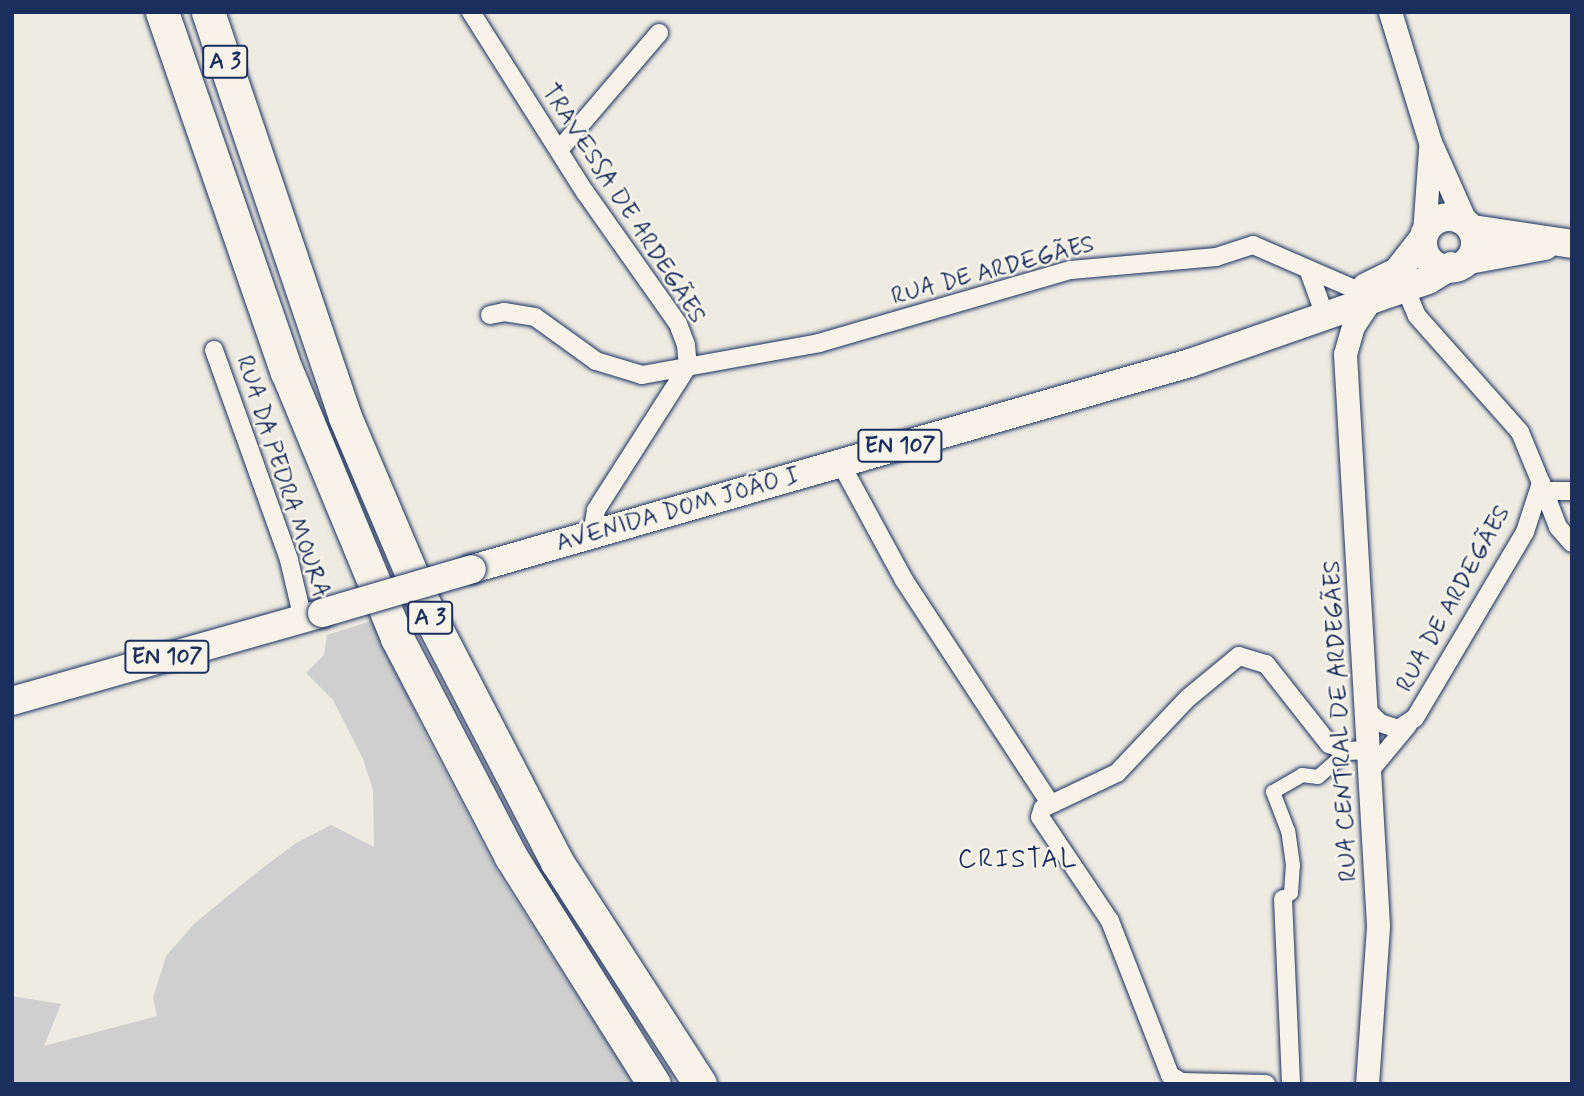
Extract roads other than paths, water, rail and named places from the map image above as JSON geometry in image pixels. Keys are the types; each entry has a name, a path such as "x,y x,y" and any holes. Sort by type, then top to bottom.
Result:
{"highway":[{"name":"A 3","path":"162,12 287,372 397,638 511,857 592,991 654,1084"},
{"name":"A 3","path":"208,12 345,417 429,615 557,862 701,1084"}],"main road":[{"name":"EN 107","path":"1422,237 1437,222 1568,243"},
{"path":"1422,237 1433,264 1460,263 1478,245 1469,226"},
{"name":"AVENIDA DOM JOÃO I","path":"1348,303 1397,272 1422,237"},
{"name":"EN 107","path":"1460,263 1568,243"},
{"name":"AVENIDA DOM JOÃO I","path":"12,701 1190,363 1348,303 1405,288 1460,263"}],"street":[{"path":"1390,12 1430,142 1469,226"},
{"name":"TRAVESSA DE ARDEGÃES","path":"479,17 559,150 677,324 688,366 596,510 592,534"},
{"path":"559,150 659,33"},
{"path":"1422,237 1430,142"},
{"name":"RUA DE ARDEGÃES","path":"490,316 504,312 535,317 596,361 622,372 642,375 819,343 1101,264 1204,259 1253,246 1308,269 1348,303"},
{"path":"1308,269 1348,303"},
{"path":"1405,288 1418,316 1520,432 1559,527 1572,543"},
{"name":"RUA CENTRAL DE ARDEGÃES","path":"1348,303 1345,354 1365,708 1361,758 1378,925 1370,1080"},
{"name":"RUA CENTRAL DE ARDEGÃES","path":"1345,354 1353,326 1348,303"},
{"name":"RUA DA PEDRA MOURA","path":"214,350 289,560 312,616"},
{"path":"841,464 904,580 1110,921 1170,1075 1181,1082 1266,1084"},
{"path":"1544,487 1572,491"},
{"name":"RUA DE ARDEGÃES","path":"1361,758 1403,727 1428,700 1525,532 1544,487"},
{"path":"1045,810 1117,773 1188,698 1239,656 1266,664 1329,744 1361,758"},
{"name":"RUA DE ARDEGÃES","path":"1365,708 1380,723 1403,727"},
{"path":"1291,1084 1283,899 1291,893 1293,865 1288,831 1272,800 1273,792 1303,775 1318,777 1361,758"}],"district":[{"name":"CRISTAL","path":"1018,861"}]}
